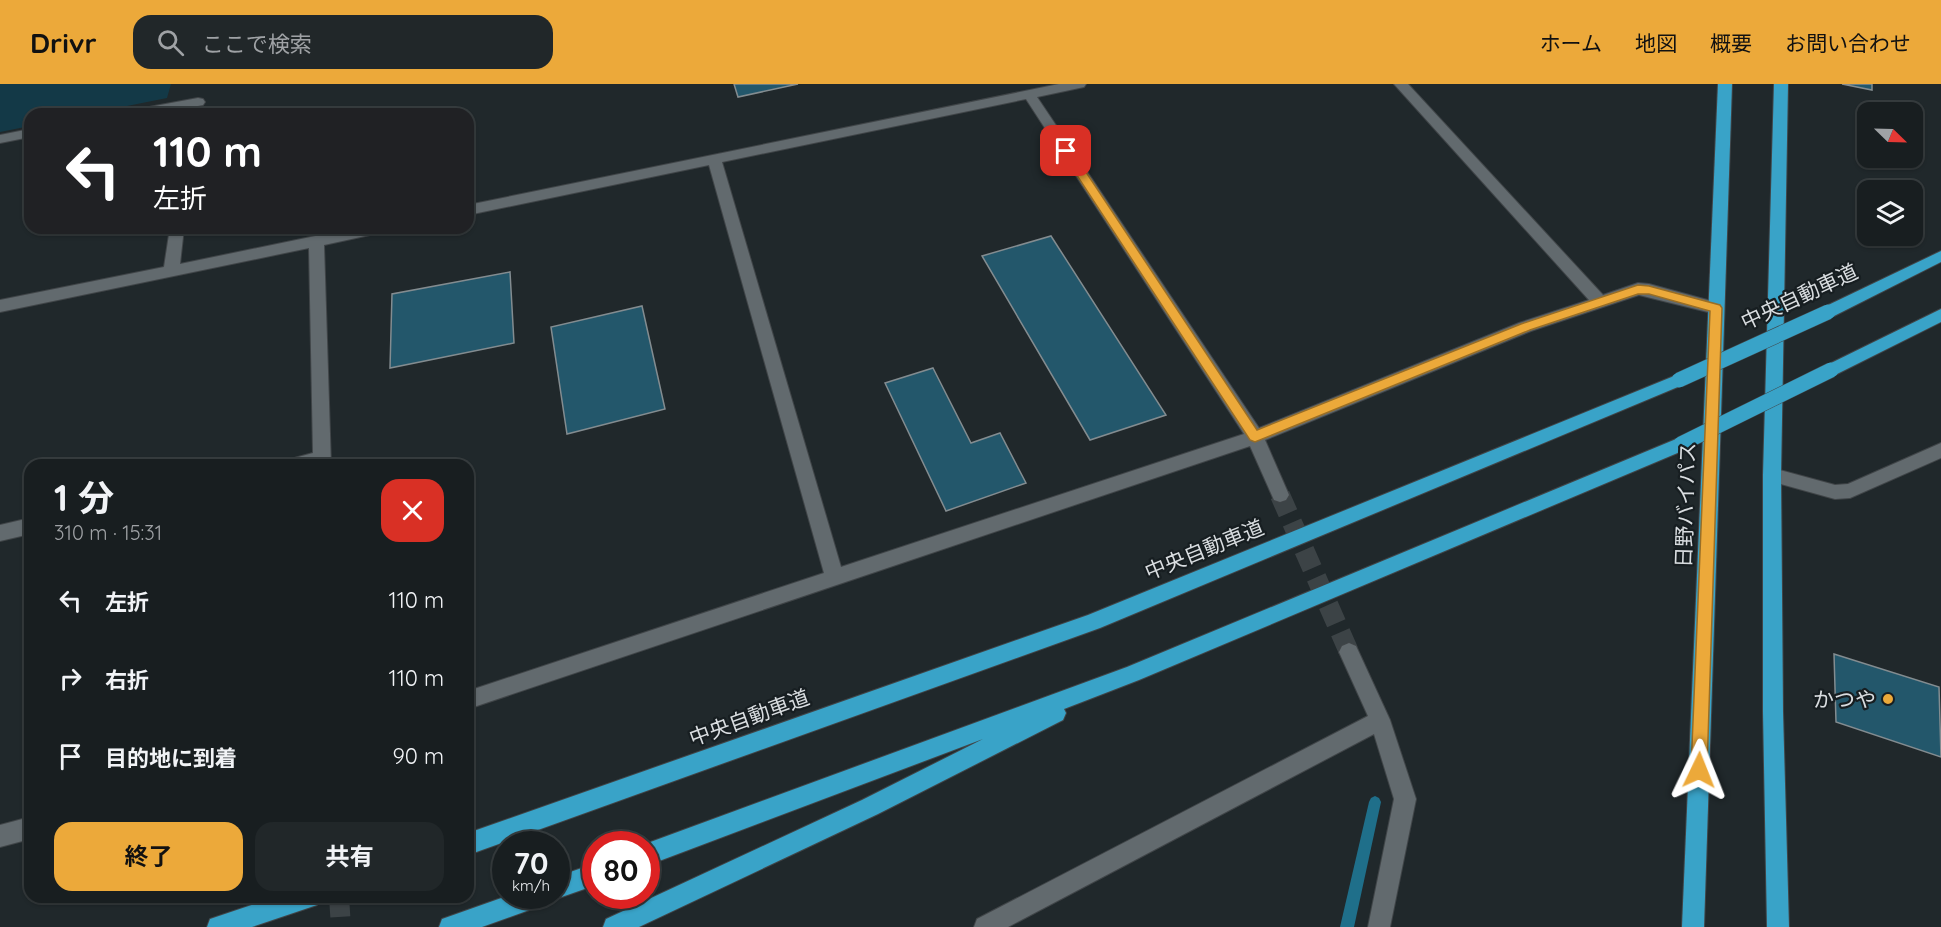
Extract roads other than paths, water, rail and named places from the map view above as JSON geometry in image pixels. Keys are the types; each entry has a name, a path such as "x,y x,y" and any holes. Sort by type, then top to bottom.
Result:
{"highway":[{"name":"日野バイパス","path":"1693,927 1725,84"},
{"path":"1778,927 1773,712 1772,475 1774,292 1781,84"},
{"name":"中央自動車道","path":"474,842 1092,622 1679,380 1828,312 1941,256"},
{"path":"660,850 1132,674 1681,444 1941,315"},
{"path":"614,927 870,807 1132,674"},
{"path":"218,927 291,903"},
{"path":"450,927 501,909"}],"street":[{"path":"196,108 201,84"},
{"path":"474,209 1079,84"},
{"path":"1401,84 1600,302"},
{"path":"1029,94 1255,437 1280,495"},
{"path":"0,139 24,134"},
{"path":"714,159 835,578"},
{"path":"171,270 176,234"},
{"path":"0,306 350,234"},
{"path":"316,241 322,459"},
{"path":"474,698 1255,437 1525,327 1638,289 1716,308"},
{"path":"1772,475 1835,492 1850,491 1941,450"},
{"path":"0,533 24,527"},
{"path":"1349,652 1380,720 1405,799 1379,927"},
{"path":"985,927 1380,720"},
{"path":"0,836 24,830"}],"waterway":[{"path":"1347,927 1375,802"}],"tunnel":[{"path":"1280,495 1349,652"},
{"path":"339,903 341,927"}],"place":[{"name":"かつや","path":"1888,699"}]}
